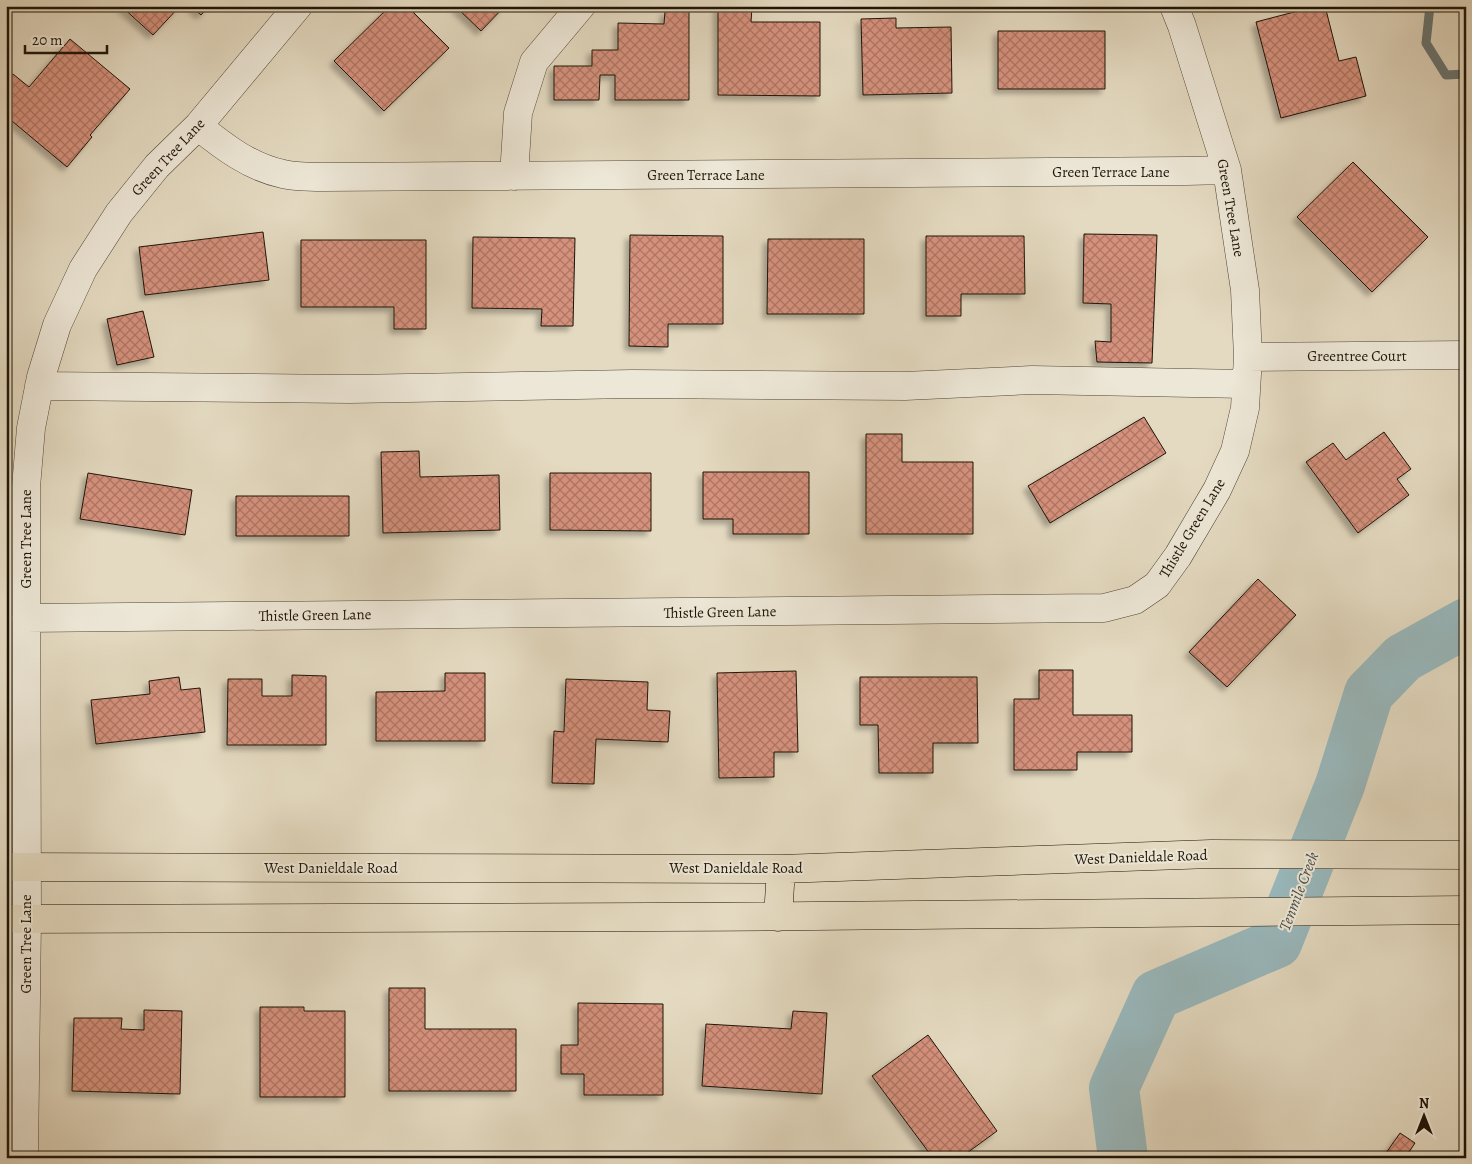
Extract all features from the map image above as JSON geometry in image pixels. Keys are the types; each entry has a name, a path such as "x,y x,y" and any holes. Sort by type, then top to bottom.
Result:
{"main road":[{"name":"West Danieldale Road","path":"16,867 781,868 1211,854 1466,854"},
{"path":"778,917 781,868"},
{"path":"16,919 778,917 1466,910"}],"street":[{"name":"Green Tree Lane","path":"24,1158 16,867 26,618 26,487 31,428 40,386 57,326 82,269 119,213 157,166 198,126 298,6"},
{"path":"514,176 518,113 534,62 581,6"},
{"name":"Green Tree Lane","path":"1174,6 1227,170 1245,290 1248,357"},
{"name":"Green Terrace Lane","path":"198,126 227,149 253,165 284,175 322,177 1186,172 1227,170"},
{"name":"Greentree Court","path":"1248,357 1466,355"},
{"name":"Thistle Green Lane","path":"26,618 1104,608 1135,600 1158,585 1178,556 1217,490 1235,451 1245,408 1248,357"},
{"path":"40,386 350,389 632,384 905,386 1032,380 1246,384"}],"building":[{"path":"121,6 180,6 153,35"},
{"path":"191,6 209,6 201,15"},
{"path":"390,6 407,6 449,48 384,111 334,61"},
{"path":"455,6 505,6 481,31"},
{"path":"718,6 752,6 751,22 820,22 820,96 718,95"},
{"path":"1317,6 1325,6 1339,61 1356,57 1366,96 1281,118 1256,22"},
{"path":"665,11 689,11 689,100 615,100 615,75 600,75 599,100 554,100 554,66 592,66 592,50 618,50 618,23 664,24"},
{"path":"896,18 896,28 951,27 952,93 863,95 861,19"},
{"path":"998,31 1105,31 1105,89 998,89"},
{"path":"70,39 130,89 90,135 92,137 67,167 6,116 6,81 13,74 29,87"},
{"path":"1353,162 1428,237 1372,292 1297,217"},
{"path":"263,232 269,280 145,295 139,247"},
{"path":"1084,234 1157,235 1152,363 1097,362 1095,341 1111,342 1111,304 1083,303"},
{"path":"630,235 723,236 723,324 668,324 668,347 629,346"},
{"path":"926,236 1024,236 1025,294 961,294 961,316 926,316"},
{"path":"473,237 575,238 573,326 541,326 542,309 472,308"},
{"path":"768,239 864,239 864,314 767,314"},
{"path":"301,240 426,240 426,329 394,329 394,307 301,307"},
{"path":"143,311 154,357 117,365 107,319"},
{"path":"1144,417 1166,453 1050,523 1028,486"},
{"path":"1384,432 1411,469 1397,479 1409,495 1358,533 1306,462 1333,443 1346,460"},
{"path":"866,434 902,434 902,462 973,462 973,534 866,534"},
{"path":"419,451 420,477 499,475 500,530 383,533 381,452"},
{"path":"703,472 809,472 809,534 733,534 733,519 703,519"},
{"path":"88,473 192,490 185,535 80,519"},
{"path":"550,473 651,473 651,531 550,530"},
{"path":"236,496 349,496 349,536 236,536"},
{"path":"1258,579 1296,615 1227,687 1189,652"},
{"path":"1039,670 1073,670 1073,715 1132,715 1132,752 1077,752 1077,770 1014,770 1014,699 1039,699"},
{"path":"796,671 798,752 774,752 774,777 719,778 717,673"},
{"path":"445,673 485,673 485,741 376,741 376,692 445,691"},
{"path":"292,675 326,676 326,745 227,745 228,679 262,679 262,696 292,696"},
{"path":"179,677 181,690 200,688 205,732 96,744 91,700 150,694 149,681"},
{"path":"860,677 977,677 978,743 933,743 933,773 879,773 878,725 860,725"},
{"path":"566,679 648,682 647,710 670,711 668,742 596,739 594,784 552,783 554,731 564,732"},
{"path":"389,988 425,988 425,1029 516,1029 516,1091 389,1091"},
{"path":"578,1003 663,1004 663,1095 584,1095 584,1074 561,1074 561,1045 578,1045"},
{"path":"260,1007 304,1007 304,1011 345,1011 345,1097 260,1097"},
{"path":"144,1010 182,1011 180,1094 72,1091 74,1018 122,1018 121,1029 144,1030"},
{"path":"793,1011 827,1013 822,1094 702,1086 706,1024 791,1029"},
{"path":"928,1035 997,1131 960,1158 933,1158 872,1076"},
{"path":"1400,1133 1415,1143 1405,1158 1394,1158 1386,1153"}],"waterway":[{"path":"1430,6 1426,43 1446,75 1466,74"},
{"name":"Tenmile Creek","path":"1123,1158 1114,1088 1156,995 1277,943 1340,785 1369,693 1403,658 1466,623"}]}
